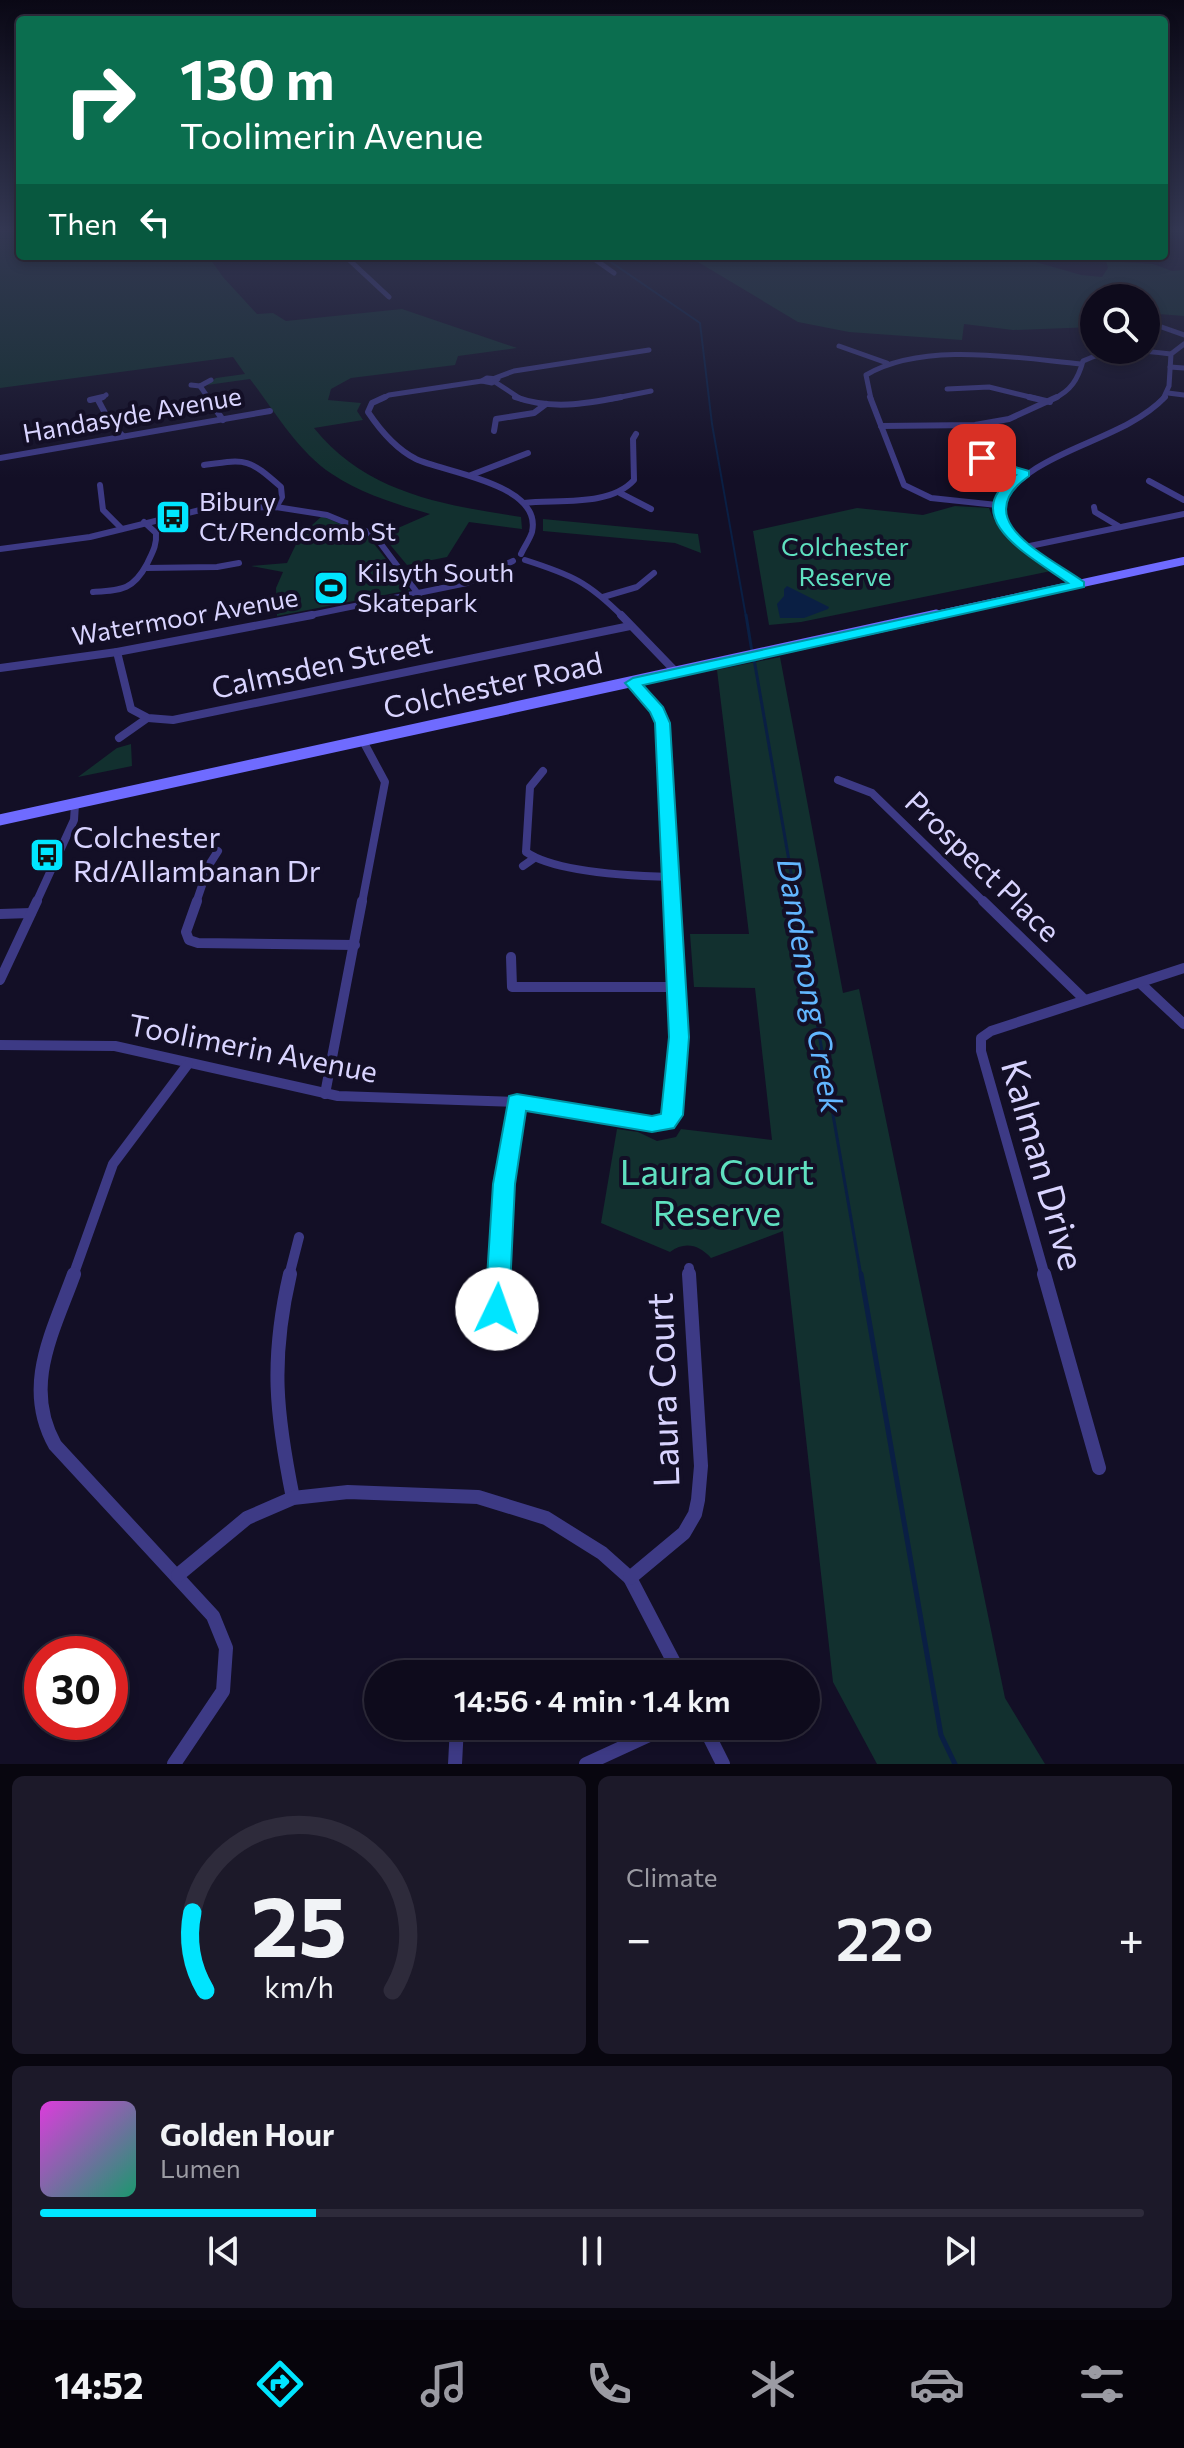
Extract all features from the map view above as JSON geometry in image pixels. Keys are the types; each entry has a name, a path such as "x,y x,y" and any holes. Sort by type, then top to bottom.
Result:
{"main road":[{"name":"Colchester Road","path":"0,820 1184,561"}],"street":[{"path":"1160,326 1184,335"},
{"path":"1160,353 1171,354 1184,344"},
{"path":"839,346 887,363"},
{"path":"649,350 514,371 495,380 389,395 376,400 368,408 370,415 410,456 500,486 524,503 532,515 534,529 523,557 569,574 603,597 677,673"},
{"path":"1080,584 1025,547 1007,530 997,505 1005,489 1025,474 1136,423 1156,409 1168,393 1171,354"},
{"path":"997,505 941,500 910,490 902,482 865,380 870,372 887,363 941,357 1080,364"},
{"path":"881,426 992,424 1050,402 1073,386 1081,364"},
{"path":"1170,367 1184,368"},
{"path":"191,385 200,386 211,380"},
{"path":"495,380 517,398 546,404 578,403 651,391"},
{"path":"200,386 223,420"},
{"path":"947,389 989,387 1050,402"},
{"path":"1168,393 1184,395"},
{"path":"106,395 94,400 123,436"},
{"path":"494,431 493,420 534,413 546,404"},
{"name":"Handasyde Avenue","path":"1,456 270,411"},
{"path":"524,503 620,493 629,488 634,480 633,439 636,434"},
{"path":"471,475 528,453"},
{"path":"982,458 1025,474"},
{"path":"204,465 239,460 255,464 281,487 282,497 276,507"},
{"path":"1149,481 1184,500"},
{"path":"100,485 103,510 122,529"},
{"path":"620,493 651,509"},
{"path":"0,549 74,540 204,509 276,507 327,515 368,532 378,540 419,595"},
{"path":"1094,507 1095,512 1120,527"},
{"path":"1025,547 1184,514"},
{"path":"93,592 132,586 146,568 157,538 144,522"},
{"name":"Watermoor Avenue","path":"0,668 117,652 419,595 467,583 523,557"},
{"path":"146,568 217,567 239,563"},
{"path":"603,597 637,587 654,573"},
{"name":"Calmsden Street","path":"146,719 180,720 630,626"},
{"path":"117,652 131,709 146,719 119,738"},
{"name":"Toolimerin Avenue","path":"0,1045 115,1046 325,1094 365,1099 517,1102 652,1124 666,1123 672,1115 679,1037 663,723 658,711 633,683"},
{"path":"325,1094 385,782 363,741"},
{"path":"543,771 530,787 526,852 533,859 629,876 671,877"},
{"name":"Prospect Place","path":"838,780 872,793 1085,1000"},
{"path":"0,980 74,820 75,804"},
{"path":"218,851 209,865 186,932 189,940 198,943 355,945"},
{"path":"523,866 533,859"},
{"path":"0,914 31,913"},
{"path":"511,957 512,987 678,987"},
{"name":"Kalman Drive","path":"1099,1468 981,1051 981,1038 991,1031 1184,968"},
{"path":"1140,983 1184,1024"},
{"path":"174,1764 223,1691 226,1648 213,1616 55,1445 41,1422 38,1392 43,1360 113,1164 188,1064"},
{"path":"497,1309 504,1184 517,1102"},
{"path":"293,1498 279,1428 275,1374 288,1281 299,1237"},
{"name":"Laura Court","path":"630,1578 684,1533 695,1514 698,1500 701,1466 689,1268"},
{"path":"178,1575 247,1518 293,1498 348,1492 478,1497 546,1518 602,1553 630,1578 673,1660"},
{"path":"455,1764 456,1740"},
{"path":"586,1764 638,1740"},
{"path":"711,1740 723,1764"}],"green space":[{"path":"0,313 274,313 286,321 360,313 415,313 517,348 458,356 455,365 351,378 331,389 328,400 361,403 357,411 363,420 314,428 357,468 382,482 435,501 521,517 522,529 469,522 447,557 407,565 382,535 430,514 367,493 320,465 297,442 250,379 207,385 216,378 245,374 233,357 0,388"},
{"path":"784,313 1080,313 1080,328 1013,330 964,324 962,340 849,332 798,322"},
{"path":"1160,313 1184,313 1184,316 1160,314"},
{"name":"Colchester Reserve","path":"955,506 989,508 1007,537 1051,571 801,622 769,625 753,531 857,508 923,515"},
{"path":"322,516 368,536 410,590 277,616 276,588 283,572 251,566 287,563 300,536"},
{"path":"543,519 698,534 701,553 675,543 543,531"},
{"name":"Laura Court Reserve","path":"780,657 843,993 859,989 1005,1698 1045,1764 877,1764 833,1682 783,1231 711,1258 692,1246 681,1246 670,1252 601,1223 617,1129 638,1132 657,1141 676,1137 681,1129 772,1140 755,988 694,987 690,934 749,934 717,670"},
{"path":"131,744 132,766 78,777 117,748"}],"water":[{"path":"787,586 828,609 804,618 780,618 777,604"}],"waterway":[{"name":"Dandenong Creek","path":"686,313 700,323 712,424 746,617"},
{"name":"Dandenong Creek","path":"746,615 752,652"},
{"name":"Dandenong Creek","path":"754,659 861,1276"},
{"name":"Dandenong Creek","path":"861,1274 941,1735 955,1764"}],"place":[{"name":"Bibury Ct/Rendcomb St","path":"173,517"},
{"name":"Kilsyth South Skatepark","path":"331,588"},
{"name":"Colchester Rd/Allambanan Dr","path":"47,855"}],"route":[{"path":"497,1309 504,1184 517,1102 652,1124 666,1123 672,1115 679,1037 678,987 663,723 658,711 633,683 1080,584 1007,530 997,505 1005,489 1025,474 982,458"}]}
